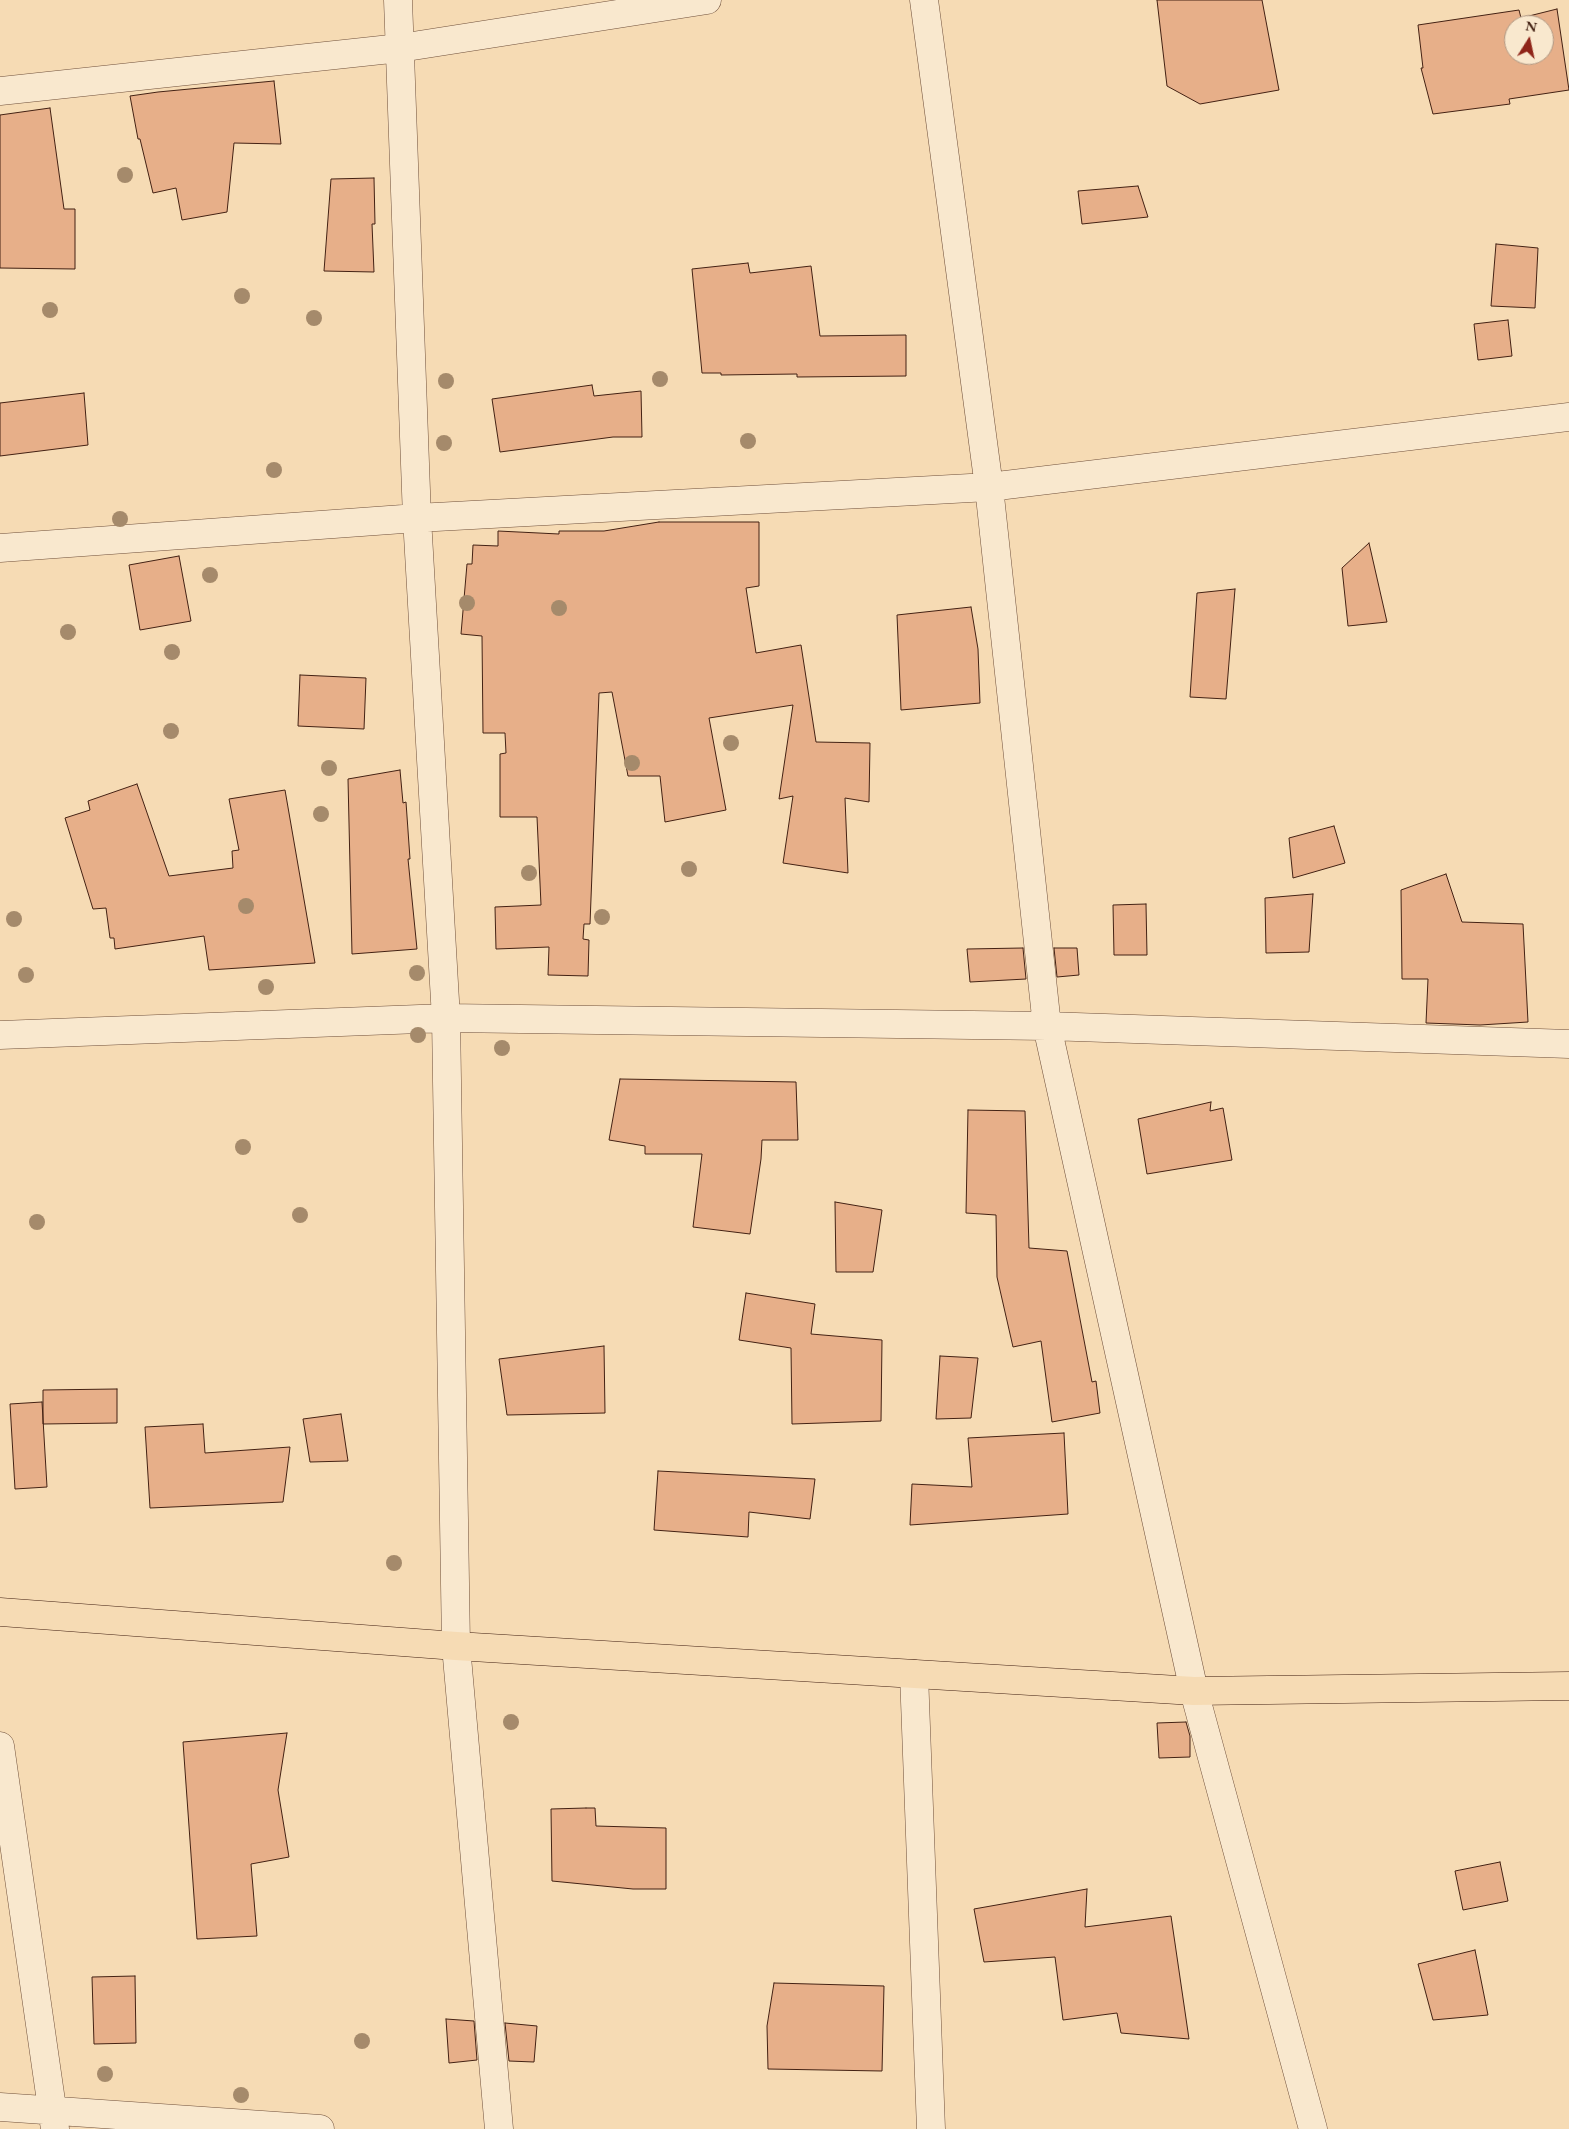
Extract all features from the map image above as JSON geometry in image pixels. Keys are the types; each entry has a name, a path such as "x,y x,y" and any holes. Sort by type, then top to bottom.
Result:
{"main road":[{"path":"0,1612 456,1646 1194,1691 1569,1686"}],"street":[{"path":"398,0 417,518 446,1018 456,1646 498,2129"},
{"path":"0,91 400,48 707,0"},
{"path":"924,0 989,487 1047,1026 1194,1691 1313,2129"},
{"path":"0,548 417,518 989,487 1569,417"},
{"path":"0,1035 446,1018 1047,1026 1569,1044"},
{"path":"914,1674 930,2129"},
{"path":"0,1746 54,2120"},
{"path":"0,2108 54,2120 320,2129"}],"building":[{"path":"1157,0 1262,0 1279,90 1200,104 1167,86"},
{"path":"1557,9 1569,90 1509,99 1510,104 1433,114 1421,68 1423,68 1418,25 1519,10 1520,15 1504,15 1504,65 1554,65 1554,15 1533,15"},
{"path":"274,81 281,144 234,143 227,212 182,220 176,188 153,193 140,139 138,139 130,96"},
{"path":"50,108 64,209 75,209 75,269 0,268 0,115"},
{"path":"374,178 375,224 372,224 374,272 324,271 331,179"},
{"path":"1138,186 1148,217 1082,224 1078,191"},
{"path":"1496,244 1538,248 1535,308 1491,306"},
{"path":"748,263 750,273 811,266 820,336 906,335 906,376 797,377 797,374 721,375 721,373 702,373 692,269"},
{"path":"1508,320 1512,356 1478,360 1474,324"},
{"path":"592,385 594,396 641,391 642,437 613,437 500,452 492,399"},
{"path":"84,393 88,445 0,456 0,403"},
{"path":"659,522 759,522 759,586 746,588 756,653 801,645 816,742 870,743 869,802 845,798 848,873 783,863 793,796 779,799 793,705 709,718 726,810 665,822 660,776 628,776 612,692 599,693 590,924 584,924 583,939 589,940 588,976 548,975 549,947 496,949 495,907 541,905 537,817 500,817 500,754 506,753 505,733 483,733 482,636 461,634 467,564 472,564 473,545 498,546 498,531 559,534 559,531 604,531"},
{"path":"1369,543 1387,622 1348,626 1342,568"},
{"path":"179,556 191,621 140,630 129,565"},
{"path":"1235,589 1226,699 1190,697 1197,593"},
{"path":"971,607 978,649 980,703 901,710 897,615"},
{"path":"300,675 366,678 364,729 298,726"},
{"path":"400,770 403,803 406,802 410,859 408,859 417,949 352,954 348,779"},
{"path":"137,784 169,876 233,868 232,851 239,850 229,799 285,790 315,963 209,970 204,936 115,949 114,938 110,938 106,908 93,909 65,818 90,810 88,801"},
{"path":"1334,826 1345,863 1293,878 1289,838"},
{"path":"1446,874 1462,922 1523,924 1528,1022 1480,1025 1426,1023 1428,979 1402,979 1401,890"},
{"path":"1313,894 1309,952 1266,953 1265,898"},
{"path":"1146,904 1147,955 1114,955 1113,905"},
{"path":"1023,948 1026,979 970,982 967,949"},
{"path":"1054,948 1077,948 1079,975 1057,977"},
{"path":"620,1079 796,1082 798,1140 762,1140 750,1234 693,1227 702,1154 645,1154 645,1146 609,1140"},
{"path":"1211,1102 1210,1111 1223,1108 1232,1160 1147,1174 1138,1119"},
{"path":"968,1110 1025,1111 1029,1248 1067,1251 1092,1382 1096,1381 1100,1413 1052,1422 1041,1341 1013,1347 997,1277 996,1215 966,1213"},
{"path":"835,1202 882,1210 873,1272 836,1272"},
{"path":"746,1293 815,1304 811,1334 882,1340 881,1421 792,1424 791,1348 739,1340"},
{"path":"604,1346 605,1413 507,1415 499,1359"},
{"path":"940,1356 978,1358 971,1418 936,1419"},
{"path":"117,1389 117,1423 43,1424 43,1390"},
{"path":"42,1402 47,1487 15,1489 10,1404"},
{"path":"341,1414 348,1461 310,1462 303,1419"},
{"path":"203,1424 205,1453 290,1447 283,1502 150,1508 145,1427"},
{"path":"1064,1433 1068,1514 910,1525 912,1484 972,1487 968,1438"},
{"path":"658,1471 815,1479 810,1519 749,1512 748,1537 654,1530"},
{"path":"1186,1722 1190,1736 1190,1757 1159,1758 1157,1723"},
{"path":"287,1733 278,1790 289,1857 251,1864 257,1936 197,1939 183,1742"},
{"path":"595,1808 596,1826 666,1828 666,1889 633,1889 552,1881 551,1809"},
{"path":"1500,1862 1508,1901 1463,1910 1455,1871"},
{"path":"1087,1889 1085,1927 1171,1916 1189,2039 1121,2033 1117,2013 1063,2020 1055,1957 984,1962 974,1909"},
{"path":"1475,1950 1488,2015 1433,2020 1418,1964"},
{"path":"135,1976 136,2043 94,2044 92,1977"},
{"path":"774,1983 884,1986 882,2071 768,2069 767,2026"},
{"path":"446,2019 474,2021 477,2060 449,2063"},
{"path":"505,2023 537,2026 534,2062 509,2061"}]}
